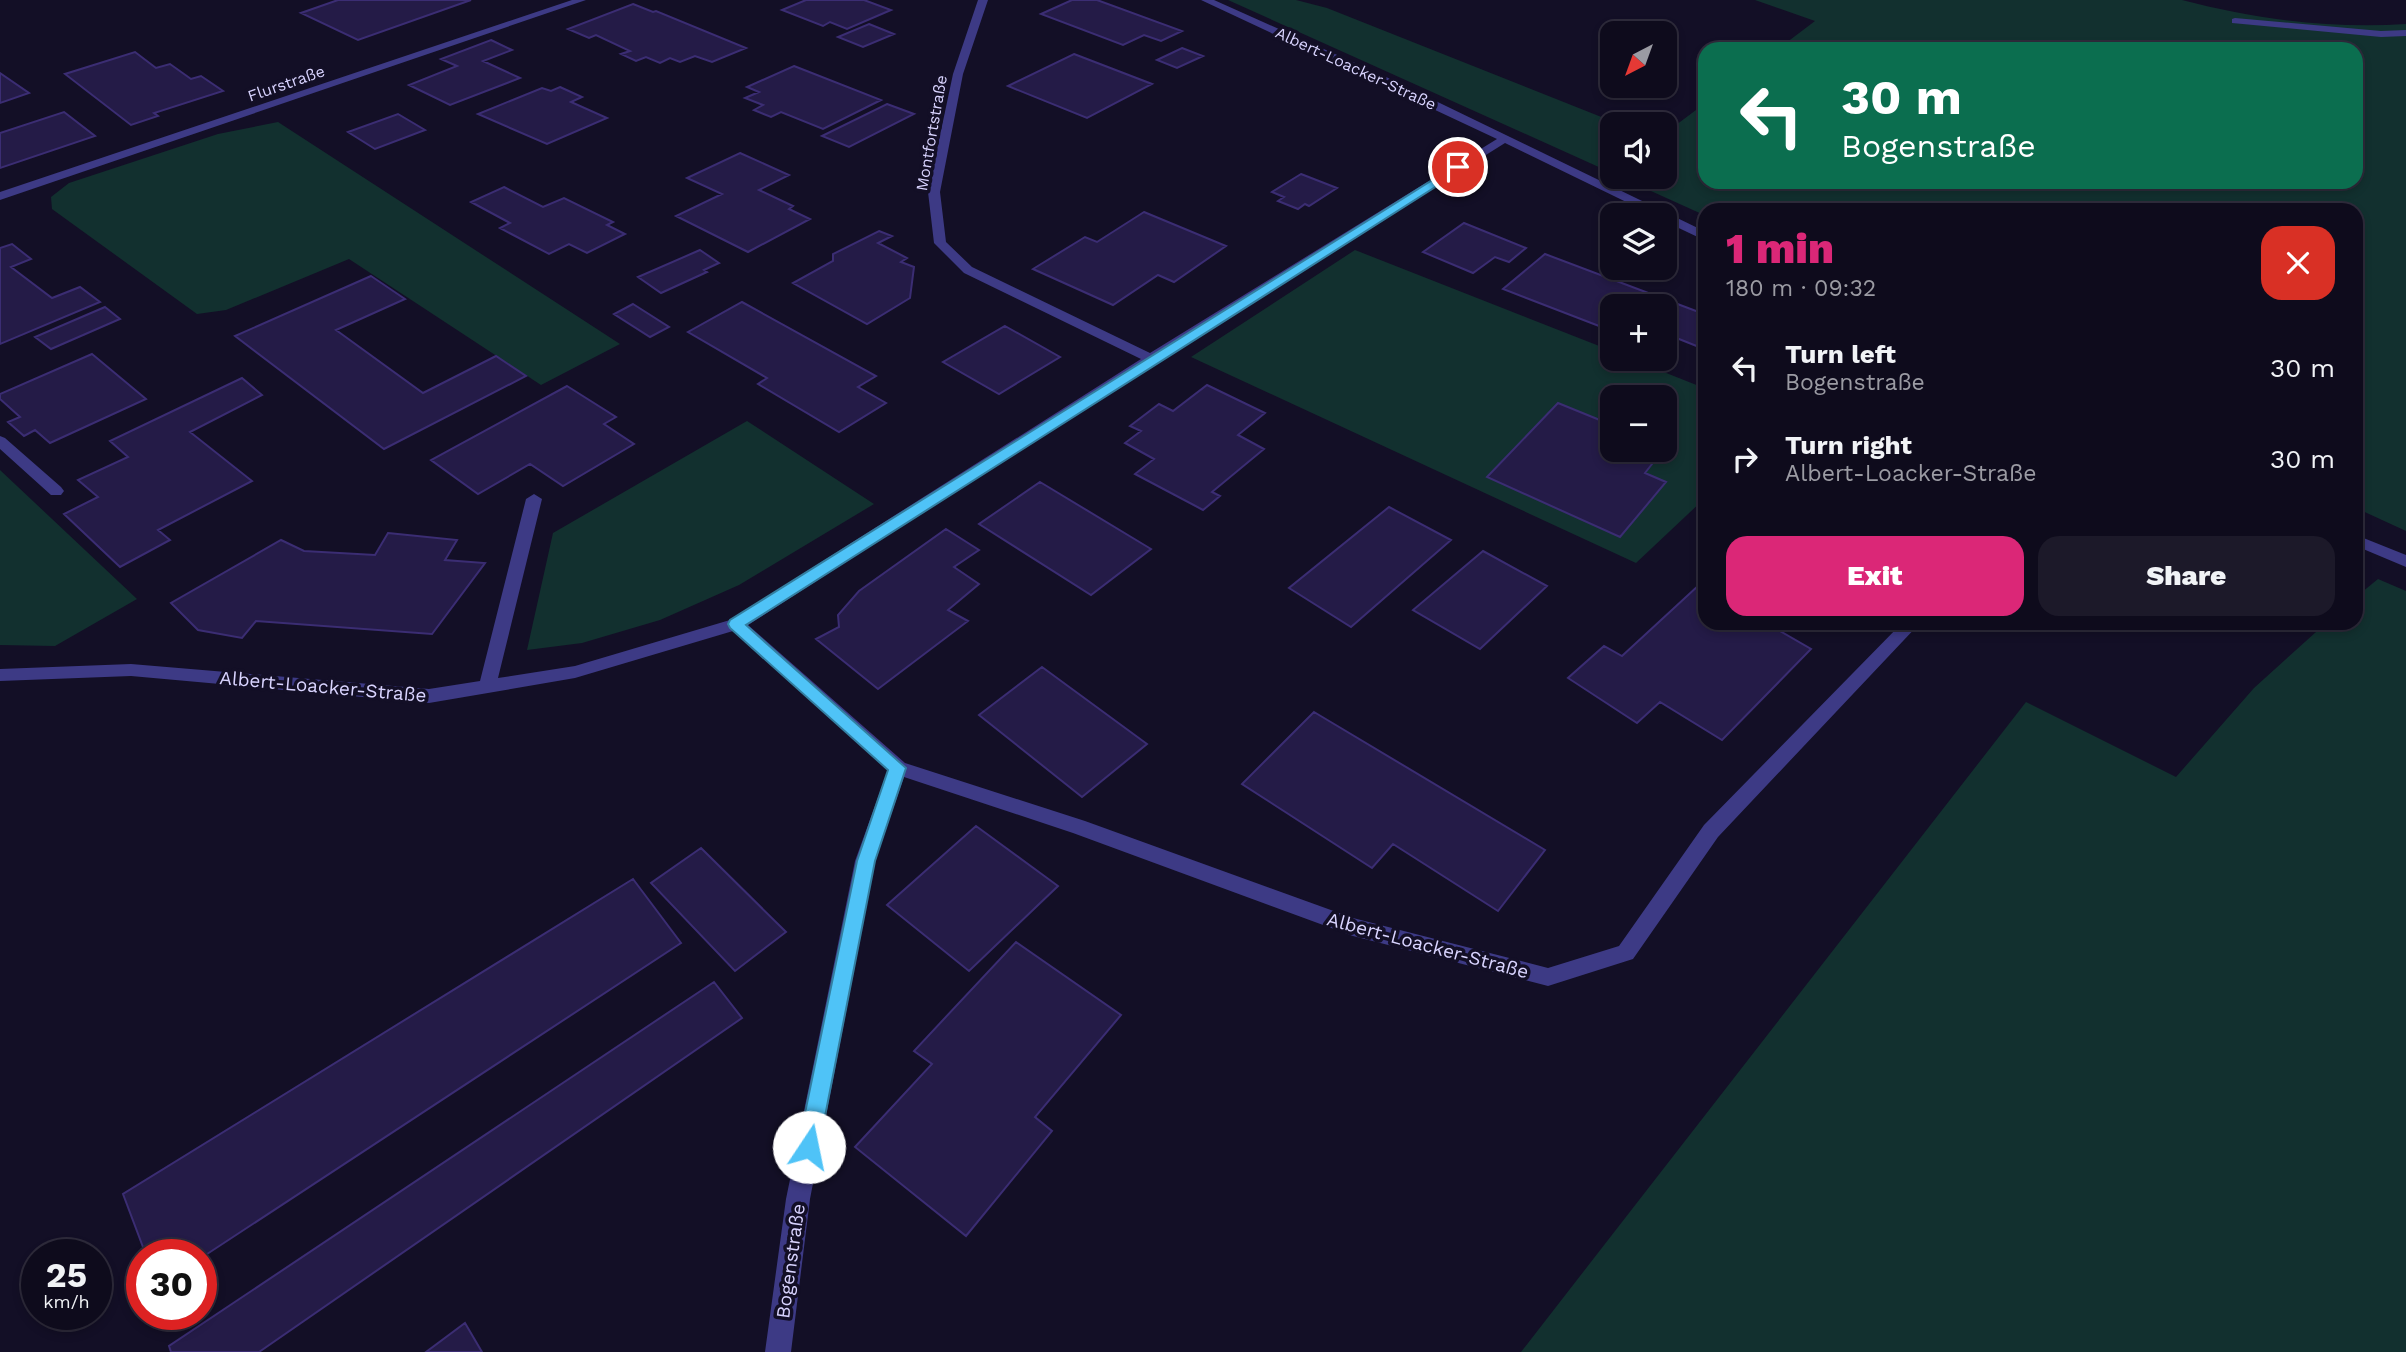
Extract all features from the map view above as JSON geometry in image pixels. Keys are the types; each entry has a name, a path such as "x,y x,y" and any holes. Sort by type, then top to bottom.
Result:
{"street":[{"name":"Flurstraße","path":"0,195 581,0"},
{"name":"Montfortstraße","path":"983,0 958,74 934,192 940,243 968,271 1152,359"},
{"name":"Albert-Loacker-Straße","path":"1206,0 1506,138 1637,203"},
{"path":"2235,21 2381,34 2406,33"},
{"name":"Albert-Loacker-Straße","path":"0,675 131,670 429,696 575,672 736,624 1506,138"},
{"name":"Albert-Loacker-Straße","path":"1677,223 1698,233"},
{"path":"0,441 56,491"},
{"path":"487,687 534,499"},
{"path":"2363,543 2401,559"},
{"path":"736,624 898,768"},
{"name":"Albert-Loacker-Straße","path":"898,768 1078,827 1353,927 1548,977 1626,953 1711,831 1905,630"},
{"name":"Bogenstraße","path":"778,1352 798,1199 866,861 898,768"}],"green space":[{"path":"1228,0 1296,0 1327,8 1600,116 1600,168"},
{"path":"1755,0 2182,0 2265,17 2321,24 2406,24 2406,531 2363,511 2363,203 1698,203 1698,212 1647,189 1677,189 1677,124 1698,108 1698,189 2363,189 2363,42 1787,42 1815,21"},
{"path":"278,122 620,344 541,385 349,259 226,310 197,314 52,209 51,197 69,183 218,134"},
{"path":"1355,250 1600,346 1600,371 1661,371 1698,386 1698,505 1636,563 1191,357"},
{"path":"747,421 874,504 739,585 660,620 582,643 527,650 553,533"},
{"path":"0,470 137,599 55,646 0,645"},
{"path":"2378,579 2406,591 2406,1352 1521,1352 2026,702 2176,777 2254,688 2318,630 2363,630 2363,591"}],"building":[{"path":"338,0 471,0 358,40 301,13"},
{"path":"806,0 864,0 891,10 847,29 830,22 823,26 782,10"},
{"path":"1072,0 1097,0 1182,31 1161,41 1144,35 1123,45 1041,14"},
{"path":"633,4 746,48 712,62 695,56 680,62 670,58 660,63 646,57 636,61 621,54 630,51 596,35 589,38 568,29"},
{"path":"869,24 894,34 863,47 838,37"},
{"path":"491,40 512,50 483,61 520,78 450,105 409,85 457,66 441,59"},
{"path":"1182,48 1203,56 1177,68 1157,60"},
{"path":"135,52 156,68 170,64 191,79 201,76 223,91 154,113 158,116 131,125 65,74"},
{"path":"1074,54 1152,84 1087,118 1008,86"},
{"path":"794,66 881,100 823,129 781,112 771,117 754,110 763,105 745,98 759,92 747,87"},
{"path":"0,73 29,93 0,103"},
{"path":"560,87 582,97 571,102 607,118 547,144 478,114 542,88 551,91"},
{"path":"887,104 914,114 849,147 822,136"},
{"path":"64,112 95,136 0,168 0,133"},
{"path":"398,114 425,130 375,149 348,132"},
{"path":"740,153 789,175 759,190 793,206 789,209 810,219 748,252 676,216 722,194 687,178"},
{"path":"1301,174 1337,188 1309,206 1305,204 1298,209 1278,201 1284,197 1272,192"},
{"path":"504,187 543,207 564,198 613,222 607,225 625,234 587,253 569,244 549,254 500,228 510,223 471,202"},
{"path":"1144,212 1226,246 1174,282 1158,275 1113,305 1033,269 1085,237 1097,242"},
{"path":"1464,223 1526,248 1509,262 1495,257 1473,273 1423,252"},
{"path":"879,231 892,236 878,243 907,258 901,262 914,267 910,298 867,324 793,283 833,261 833,254"},
{"path":"12,244 31,259 11,267 52,298 80,287 100,302 0,344 0,248"},
{"path":"700,250 719,263 704,270 707,272 661,293 638,277"},
{"path":"1545,254 1600,275 1600,280 1614,280 1651,294 1600,294 1600,326 1503,289"},
{"path":"371,276 405,299 336,330 423,393 496,356 526,376 384,449 235,336"},
{"path":"742,302 876,376 858,387 886,403 839,432 758,384 767,378 688,332"},
{"path":"633,304 669,327 650,337 614,314"},
{"path":"1677,304 1698,312 1698,347 1677,338"},
{"path":"105,307 120,319 51,349 35,337"},
{"path":"1005,326 1060,357 999,394 943,362"},
{"path":"92,354 146,399 50,443 35,430 24,436 8,422 20,417 0,399 0,394"},
{"path":"242,378 262,395 190,432 252,481 158,530 170,540 120,567 64,514 98,497 78,480 128,457 110,441"},
{"path":"1207,385 1265,413 1238,435 1264,449 1212,492 1220,496 1203,510 1135,474 1154,459 1125,443 1141,431 1130,426 1159,404 1173,411"},
{"path":"567,386 616,417 604,424 634,444 563,486 530,464 478,494 431,460"},
{"path":"1558,403 1600,420 1600,462 1654,462 1645,473 1666,482 1620,537 1487,477"},
{"path":"1040,482 1151,549 1091,595 979,524"},
{"path":"1389,507 1451,540 1351,627 1289,588"},
{"path":"946,529 979,550 954,567 979,584 948,610 968,621 878,689 816,639 839,627 838,615 859,591"},
{"path":"388,533 457,540 445,560 485,563 432,634 256,621 242,638 198,630 171,603 281,540 304,551 375,555"},
{"path":"1483,551 1547,586 1480,649 1413,610"},
{"path":"1698,586 1698,630 1778,630 1811,649 1722,740 1660,702 1637,723 1568,678 1604,646 1622,656"},
{"path":"1042,667 1147,744 1082,797 979,715"},
{"path":"1314,712 1545,850 1498,911 1393,844 1372,868 1242,784"},
{"path":"976,826 1058,886 969,971 887,905"},
{"path":"701,848 786,932 735,971 651,883"},
{"path":"633,879 681,943 217,1248 217,1239 140,1239 123,1194"},
{"path":"1016,942 1121,1015 1035,1117 1052,1131 966,1236 855,1147 932,1064 914,1051"},
{"path":"714,982 742,1018 259,1352 171,1352 169,1346 193,1330 217,1330 217,1314"},
{"path":"465,1323 482,1352 426,1352"}],"route":[{"path":"809,1147 866,861 898,768 736,624 1458,167"}]}
